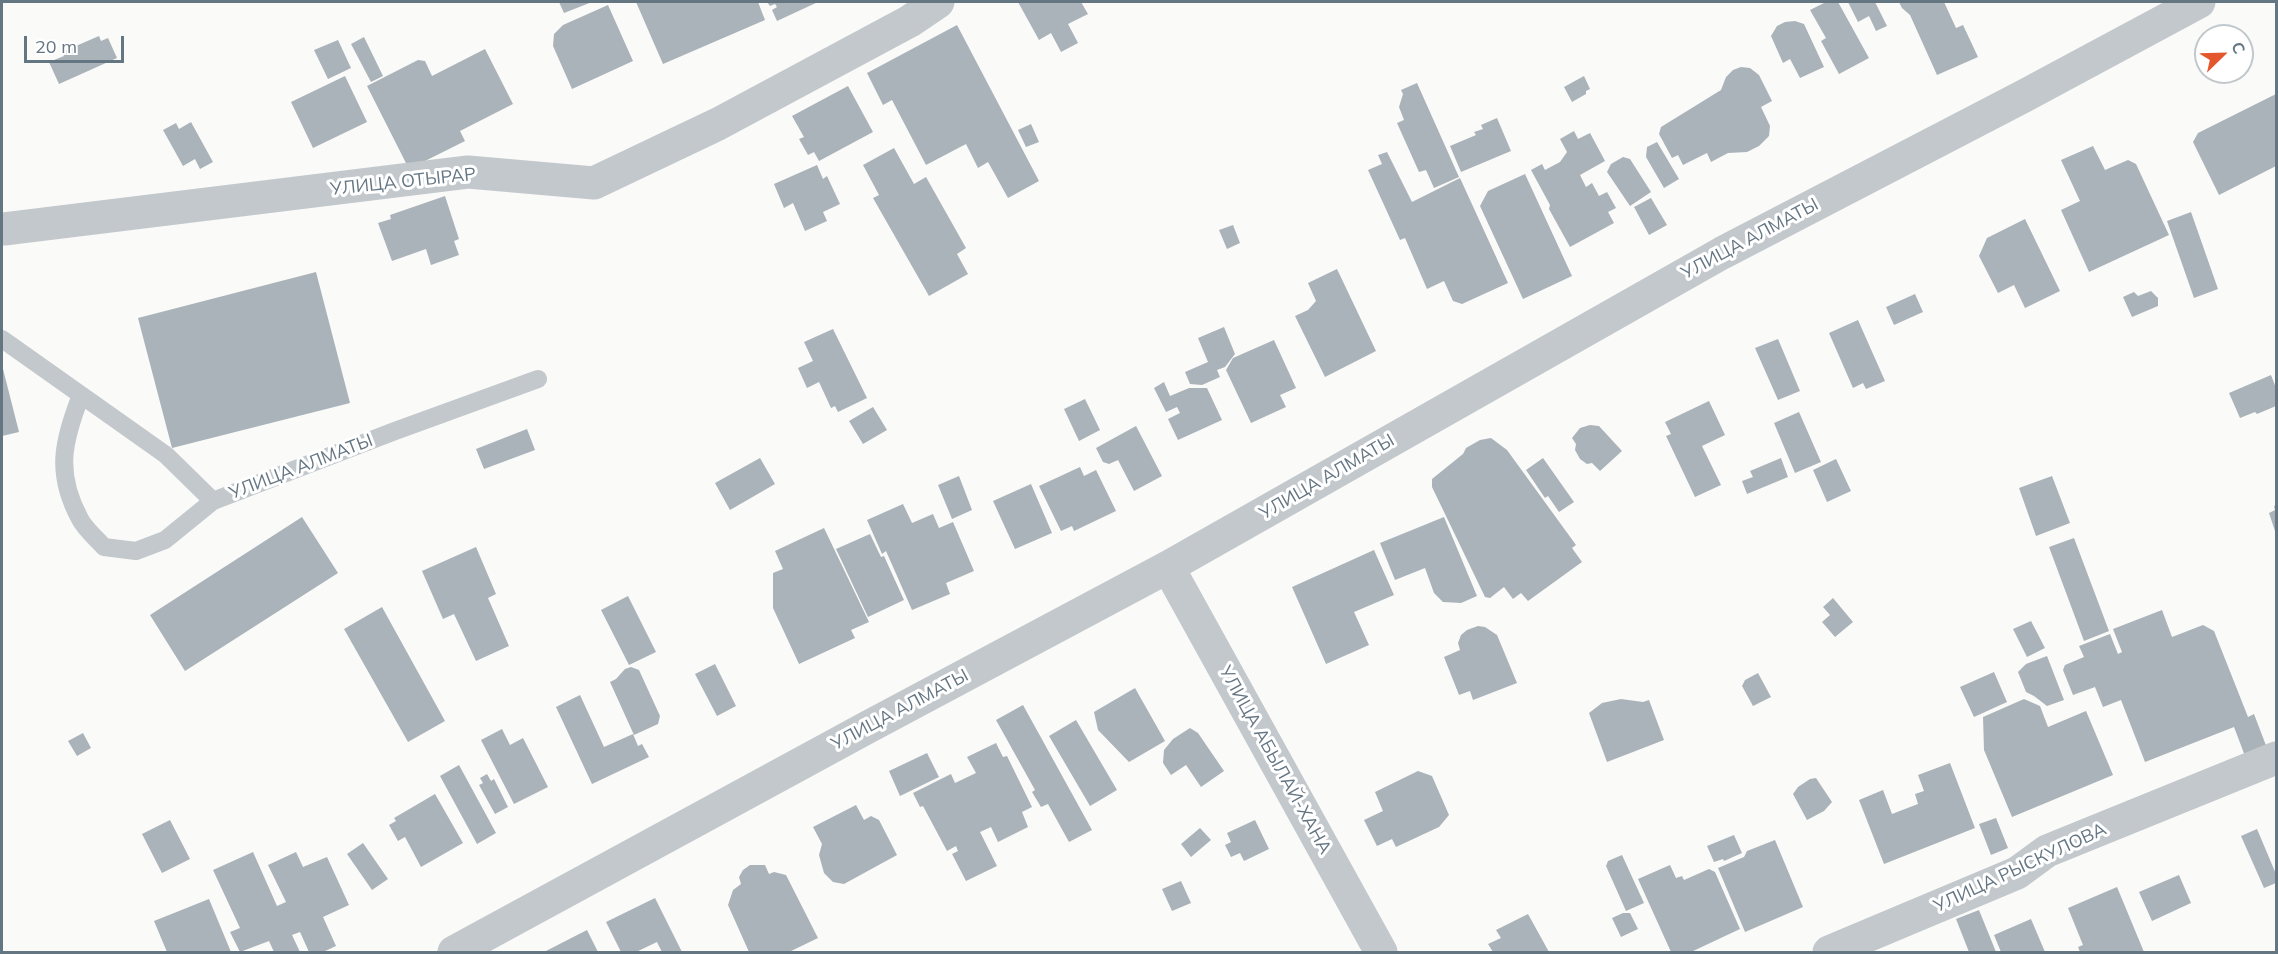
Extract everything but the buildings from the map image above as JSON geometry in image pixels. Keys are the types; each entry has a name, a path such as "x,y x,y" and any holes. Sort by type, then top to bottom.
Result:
{"street":[{"name":"УЛИЦА ОТЫРАР","path":"4,229 468,172 594,183 718,124 910,21 938,2"},
{"name":"УЛИЦА АЛМАТЫ","path":"454,952 1168,567 1722,253 2199,2"},
{"name":"УЛИЦА АБЫЛАЙ-ХАНА","path":"1168,567 1381,952"},
{"name":"УЛИЦА РЫСКУЛОВА","path":"1829,952 2017,873 2047,852 2277,758"}],"lane":[{"name":"УЛИЦА АЛМАТЫ","path":"2,339 166,455 213,501 538,379"},
{"path":"81,395 67,432 63,474 80,520 104,547 136,551 165,540 213,501"}]}
